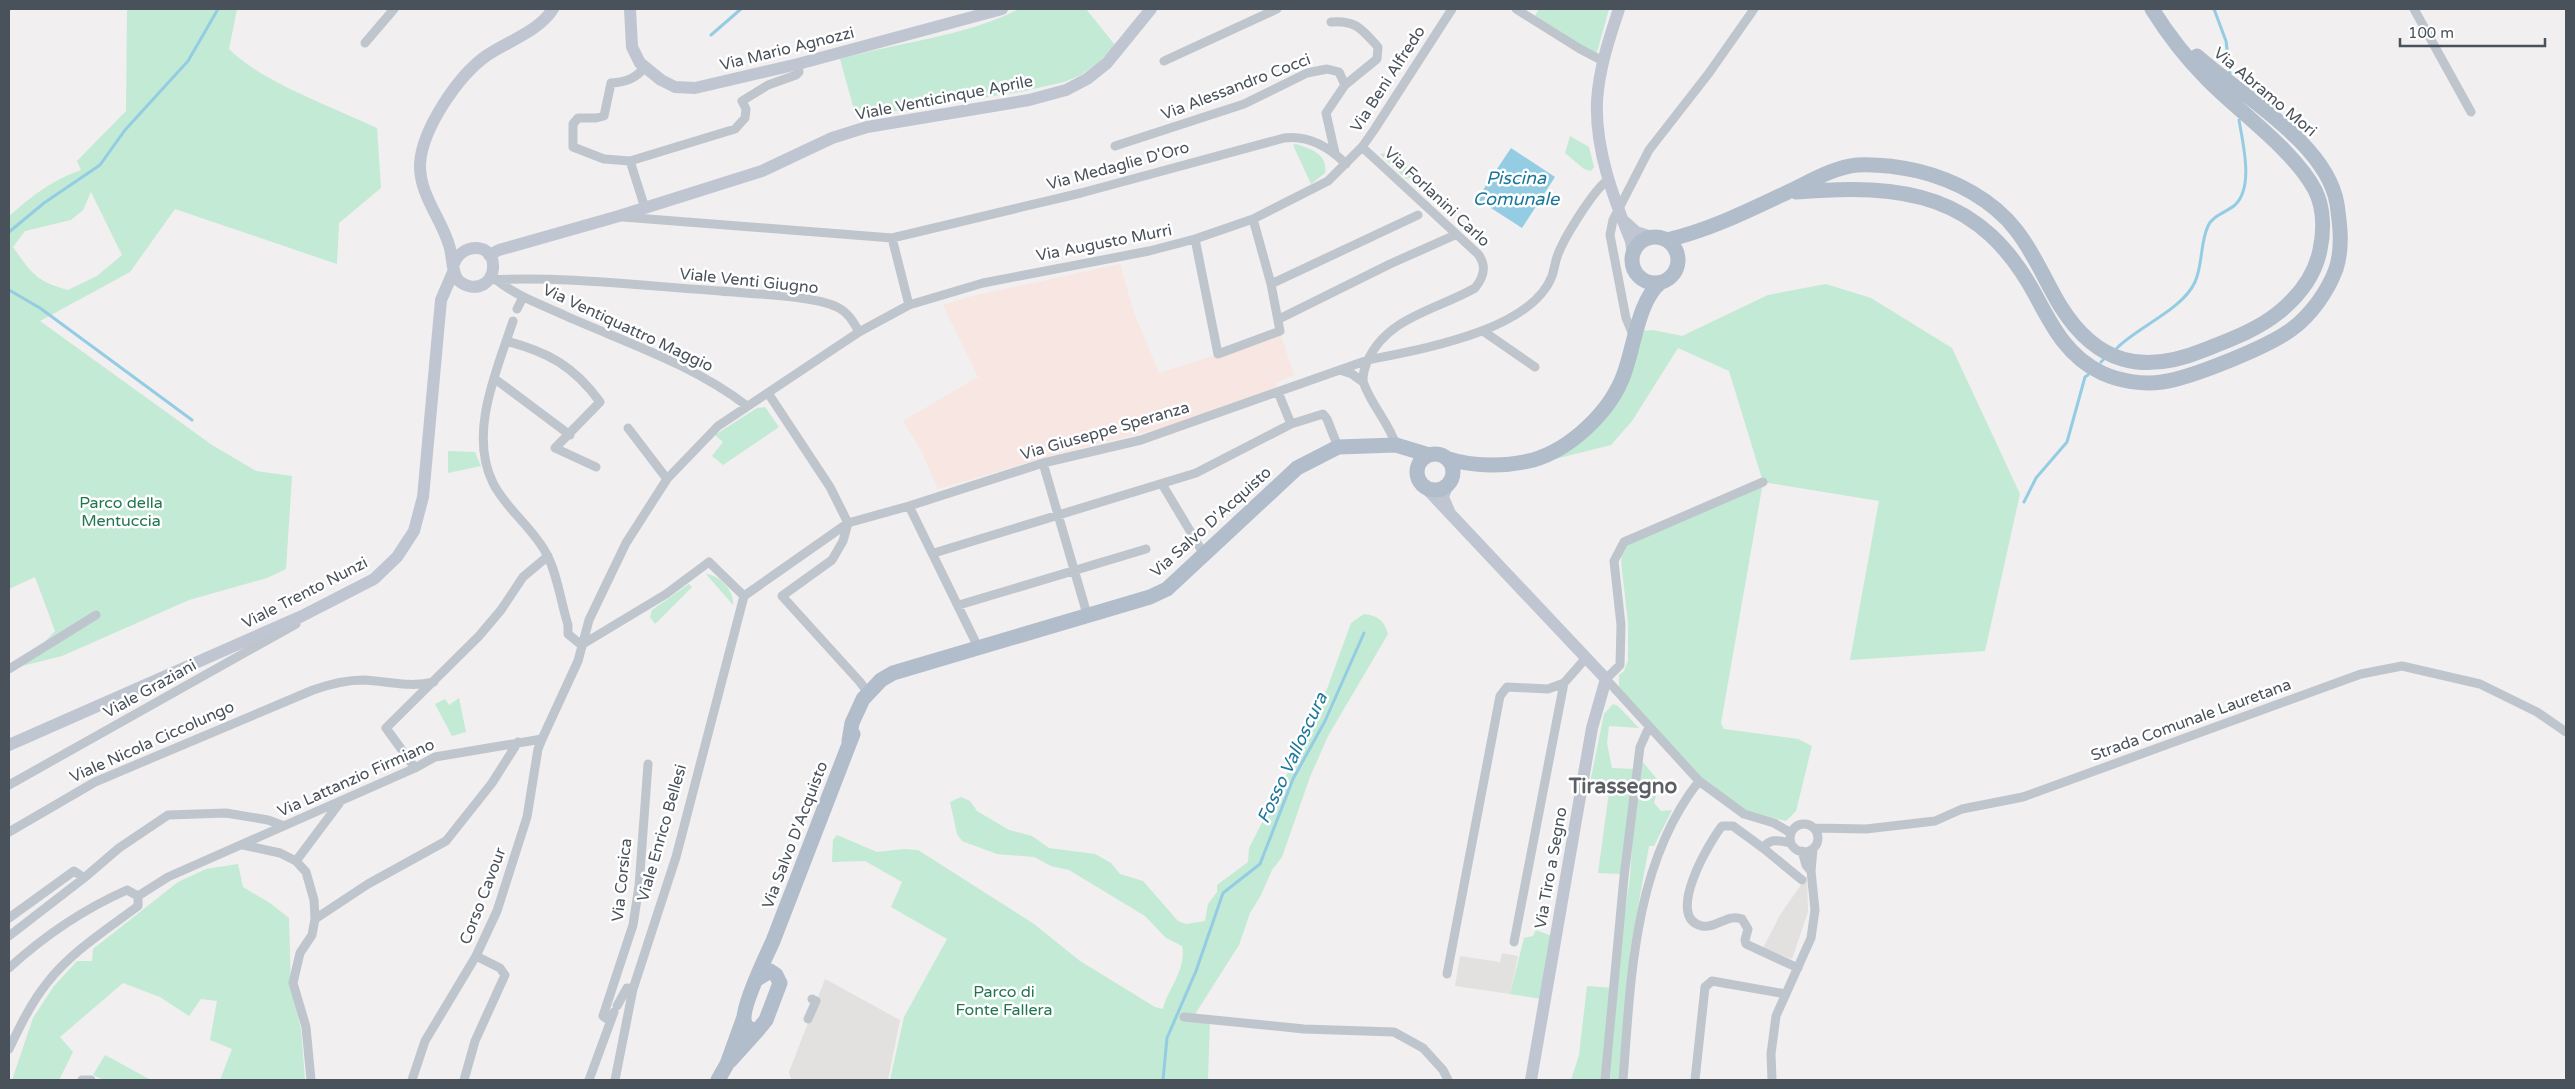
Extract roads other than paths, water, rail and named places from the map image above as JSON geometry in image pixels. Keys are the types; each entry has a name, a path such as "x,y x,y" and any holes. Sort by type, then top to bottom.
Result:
{"main road":[{"path":"449,243 465,249 478,248 489,255 493,267 492,279 484,284 472,287 456,272 449,243 423,184 420,164 424,142 445,102 474,67 486,56 542,22 553,9"},
{"name":"Via Mario Agnozzi","path":"630,9 632,47 645,68 661,80 675,87 695,88 798,64 1002,9"},
{"name":"Viale Venticinque Aprile","path":"489,255 499,250 619,216 762,171 832,138 867,128 1029,100 1066,90 1087,79 1107,63 1151,9"},
{"path":"1619,9 1603,61 1597,102 1599,144 1631,241 1632,264 1640,277 1644,305"},
{"name":"Via Abramo Mori","path":"1667,240 1700,232 1825,175 1856,165 1917,171 1952,182 1998,210 2016,229 2076,328 2096,346 2112,355 2149,364 2169,362 2226,341 2268,321 2289,304 2305,286 2318,260 2323,237 2322,216 2316,192 2302,170 2205,77 2163,26 2152,9"},
{"name":"Via Abramo Mori","path":"1788,192 1847,188 1909,193 1944,204 1968,217 1990,233 2008,252 2036,296 2048,323 2066,346 2087,364 2120,379 2161,382 2203,371 2274,340 2293,329 2310,311 2325,292 2336,268 2341,244 2336,198 2325,173 2308,150 2280,124 2163,26"},
{"path":"1606,680 1425,487 1418,477 1418,468 1422,460 1429,456 1438,455 1472,465 1508,464 1533,460 1558,448 1579,433 1614,396 1624,375 1644,305 1660,283 1673,275 1677,269 1678,255 1676,249 1667,240 1636,232 1623,221"},
{"name":"Via Abramo Mori","path":"1678,255 1684,245 1700,232"},
{"path":"1632,256 1639,244 1651,237"},
{"path":"456,272 460,253 465,249"},
{"name":"Viale Trento Nunzi","path":"9,744 302,616 374,579 397,557 414,531 423,497 441,300 456,272"},
{"path":"1640,277 1646,281 1660,283"},
{"path":"1378,446 1396,445 1429,456"},
{"path":"1378,446 1400,452 1418,468"},
{"name":"Via Salvo D'Acquisto","path":"849,741 852,723 868,693 881,680 893,673 1087,614 1150,597 1167,589 1205,556 1297,468 1338,447 1378,446"},
{"path":"1446,458 1453,467 1450,482 1443,497 1450,514"},
{"path":"1425,487 1434,491 1450,482 1472,465"},
{"name":"Via Salvo D'Acquisto","path":"718,1080 727,1064 757,979 849,741 871,703 900,675 949,656"},
{"name":"Via Tiro a Segno","path":"1531,1080 1586,760 1606,680"},
{"path":"773,941 780,983"},
{"path":"757,979 770,971 776,975 780,983"},
{"name":"Via Salvo D'Acquisto","path":"727,1064 766,1020 780,983"},
{"path":"744,1017 747,1027 756,1031"}],"street":[{"path":"365,43 394,9"},
{"path":"1164,61 1277,9"},
{"name":"Via Beni Alfredo","path":"1346,164 1362,147 1452,9"},
{"path":"1516,9 1580,50 1603,61"},
{"path":"1634,339 1626,318 1610,231 1626,192 1649,150 1709,73 1754,9"},
{"path":"2414,9 2470,112"},
{"path":"1332,22 1346,21 1356,25 1378,47 1377,59 1345,85 1326,113 1335,153"},
{"path":"645,68 637,76 626,82 611,83 604,116 578,118 573,124 572,147 604,159 630,161 735,128 745,118 746,109 742,101 768,85 796,75 800,72 798,64"},
{"name":"Via Alessandro Cocci","path":"1115,146 1244,104 1307,73 1327,69 1339,72 1345,85"},
{"name":"Via Medaglie D'Oro","path":"619,216 892,238 1081,193 1284,138 1304,138 1335,153 1346,164"},
{"name":"Via Forlanini Carlo","path":"1362,147 1482,259 1484,272 1481,281 1466,293 1395,326 1377,344 1368,360"},
{"path":"630,161 645,208"},
{"name":"Via Augusto Murri","path":"860,332 909,305 983,283 1149,251 1195,239 1253,218 1328,181 1346,164"},
{"name":"Via Giuseppe Speranza","path":"744,596 848,523 909,506 1043,463 1141,440 1368,360 1483,330 1504,322 1524,310 1542,294 1552,276 1557,256 1595,193 1611,183"},
{"path":"1271,284 1418,215"},
{"path":"1195,239 1218,354 1280,331 1280,320 1253,218"},
{"path":"1280,320 1390,264 1456,235"},
{"path":"892,238 909,305"},
{"name":"Via Ventiquattro Maggio","path":"492,279 523,297 688,370 730,393 747,406"},
{"name":"Viale Venti Giugno","path":"492,279 571,280 785,297 837,307 847,314 860,332"},
{"path":"517,310 523,297"},
{"path":"513,321 488,401 484,441 491,476 505,501 548,556 568,634 578,643 583,644 666,594 709,562 744,596"},
{"path":"1483,330 1535,367"},
{"path":"747,406 860,332"},
{"path":"506,341 534,348 565,365 585,382 600,402 570,435 554,448 596,467"},
{"path":"1363,382 1368,360"},
{"path":"1340,370 1352,374 1363,382 1392,434 1396,445"},
{"path":"494,379 570,435"},
{"path":"1278,392 1291,424"},
{"path":"768,393 830,487 848,523 843,541 832,560 782,596 868,693"},
{"name":"Corso Cavour","path":"412,1080 425,1041 476,956 497,911 512,870 527,817 538,749 583,644 589,620 626,543 667,479 718,426 747,406"},
{"path":"934,553 1196,473 1291,424 1323,414 1327,418 1338,447"},
{"path":"628,428 667,479"},
{"path":"1043,463 1087,614"},
{"path":"1763,482 1624,542 1614,561 1621,625 1620,665 1606,680 1699,781 1744,814 1774,823 1793,834 1806,865 1811,871"},
{"path":"1162,484 1205,556"},
{"path":"909,506 934,553 978,647"},
{"path":"958,605 1146,549"},
{"path":"415,768 386,728 406,706 434,682 479,636 501,610 523,576 548,556"},
{"name":"Viale Enrico Bellesi","path":"615,1080 633,989 676,857 744,596"},
{"path":"9,670 96,615"},
{"name":"Viale Graziani","path":"9,785 296,624 302,616"},
{"path":"1448,974 1500,696 1507,687 1548,689 1564,683 1586,658"},
{"name":"Strada Comunale Lauretana","path":"1814,828 1866,829 1935,820 1962,809 2024,797 2361,674 2402,666 2480,684 2536,712 2566,732"},
{"name":"Viale Nicola Ciccolungo","path":"9,832 95,782 313,690 339,682 364,680 412,685 434,682"},
{"path":"1514,942 1564,683"},
{"path":"1605,1080 1624,877 1640,747 1649,727"},
{"name":"Via Lattanzio Firmiano","path":"138,896 168,877 415,768 435,757 542,739"},
{"path":"315,919 368,884 446,841 492,783 518,742"},
{"name":"Via Corsica","path":"610,1021 604,1016 634,925 639,891 648,764"},
{"path":"1623,1080 1632,971 1654,863 1669,825 1699,781"},
{"path":"296,861 343,800"},
{"path":"9,936 84,878 119,848 168,815 226,813 268,820 284,826"},
{"path":"1763,848 1767,842 1793,834 1806,824 1814,828 1818,839 1813,849 1811,871 1815,897 1811,938 1776,1016 1771,1054 1772,1080"},
{"path":"1798,968 1746,944 1748,926 1742,919 1733,917 1712,925 1700,926 1693,922 1688,912 1688,894 1692,877 1722,826 1733,826 1802,880"},
{"path":"243,845 254,849 275,850 296,861 306,872 314,900 315,919 312,935 300,953 293,983 306,1027 311,1080"},
{"path":"1802,852 1813,849"},
{"path":"9,918 74,871 84,878"},
{"path":"9,968 56,931 108,898 127,890 138,896 138,906 75,953 47,982 27,1010 9,1049"},
{"path":"464,1080 476,1041 505,975 500,968 476,956"},
{"path":"1696,1080 1705,987 1712,981 1786,994"},
{"path":"589,1080 615,1009 627,988 633,989"},
{"path":"808,1019 816,1001 812,999"},
{"path":"1184,1017 1304,1029 1394,1032 1423,1048 1443,1070 1448,1080"},
{"path":"82,1080 91,1080"}],"water":[{"name":"Piscina Comunale","path":"1511,148 1555,177 1522,228 1477,199"}],"waterway":[{"path":"9,232 44,203 100,165 125,130 188,61 218,9"},
{"path":"711,35 741,9"},
{"path":"2214,9 2226,41 2230,74"},
{"path":"2117,348 2170,309 2189,292 2198,275 2205,233 2210,222 2235,205 2241,197 2246,177 2246,165 2239,120"},
{"path":"9,290 40,308 192,420"},
{"path":"2024,502 2036,478 2067,442 2085,377 2088,375"},
{"name":"Fosso Valloscura","path":"1163,1080 1167,1038 1196,971 1223,893 1260,864 1293,779 1325,721 1364,633"}],"district":[{"name":"Tirassegno","path":"1623,786"}],"park label":[{"name":"Parco della Mentuccia","path":"121,512"},
{"name":"Parco di Fonte Fallera","path":"1004,1001"}]}
